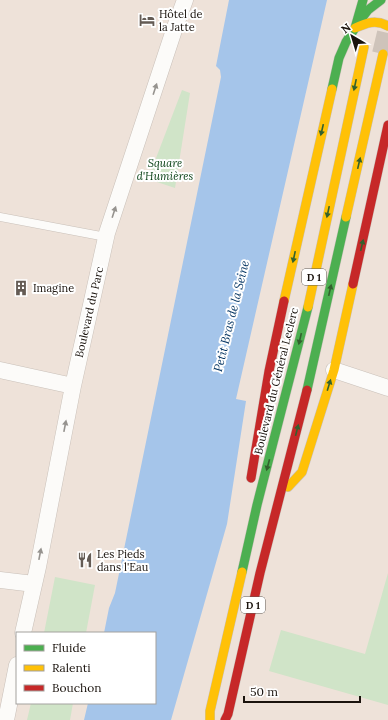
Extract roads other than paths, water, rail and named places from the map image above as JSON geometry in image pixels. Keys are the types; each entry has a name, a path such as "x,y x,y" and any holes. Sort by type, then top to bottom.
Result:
{"main road":[{"path":"355,28 363,0"},
{"path":"257,505 251,490 269,371 316,155 339,58 346,42 368,10 382,0"},
{"path":"355,28 366,23 377,21 388,26"},
{"name":"Boulevard du Général Leclerc","path":"210,720 210,711 257,505 304,319 364,47"},
{"name":"D 1","path":"228,718 260,573 314,362 383,54"},
{"path":"281,495 302,472 334,370 388,125"}],"street":[{"name":"Boulevard du Parc","path":"23,632 73,386 106,237 171,39 186,0"},
{"path":"0,370 73,386"},
{"path":"334,370 388,388"},
{"path":"0,580 34,584"},
{"path":"6,720 16,670"}],"lane":[{"path":"0,217 106,237"}],"water":[{"name":"Petit Bras de la Seine","path":"229,0 327,0 236,399 246,401 227,524 171,720 84,720 88,704 156,704 156,632 104,632 109,608 115,593 221,77 220,70 216,66"}],"tunnel":[{"path":"383,54 388,33"}],"place":[{"name":"Hôtel de la Jatte","path":"147,20"},
{"name":"Imagine","path":"21,288"},
{"name":"Les Pieds dans l'Eau","path":"85,560"}],"park label":[{"name":"Square d'Humières","path":"165,169"}]}
